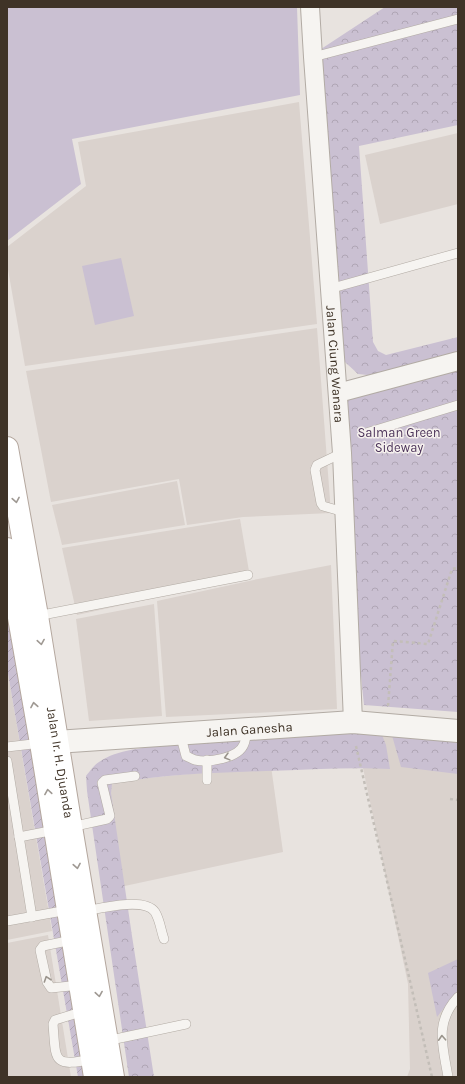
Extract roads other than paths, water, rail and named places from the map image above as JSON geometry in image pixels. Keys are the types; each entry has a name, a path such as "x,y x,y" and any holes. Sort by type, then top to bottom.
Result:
{"main road":[{"name":"Jalan Ir. H. Djuanda","path":"8,458 37,616 39,743"},
{"name":"Jalan Ir. H. Djuanda","path":"7,549 39,743 62,829 76,911 113,1077"},
{"name":"Jalan Ir. H. Djuanda","path":"76,911 72,940 94,1068"}],"street":[{"name":"Jalan Ciung Wanara","path":"310,7 312,57 342,453 353,722"},
{"path":"338,393 458,361"},
{"name":"Jalan Ganesha","path":"39,743 353,722 458,731"}],"lane":[{"path":"312,57 458,19"},
{"path":"329,289 458,253"},
{"path":"366,433 458,405"},
{"path":"342,453 317,465 315,470 321,503 323,506 344,512"},
{"path":"37,616 248,575"},
{"path":"180,733 186,756 195,760 207,760 226,758 238,753 244,745 247,728"},
{"path":"7,747 39,743"},
{"path":"207,760 207,780"},
{"path":"7,761 9,783 32,917"},
{"path":"19,837 107,819 110,816 102,783 105,780 135,776"},
{"path":"7,921 130,904 147,906 154,911 164,939"},
{"path":"72,940 43,946 40,950 46,982 51,988 80,985"},
{"path":"448,1077 442,1043 442,1025 448,1010 458,997"},
{"path":"84,1011 55,1020 53,1024 56,1053 58,1058 63,1062 94,1068"},
{"path":"106,1041 186,1024"}],"park label":[{"name":"Salman Green Sideway","path":"399,440"}]}
